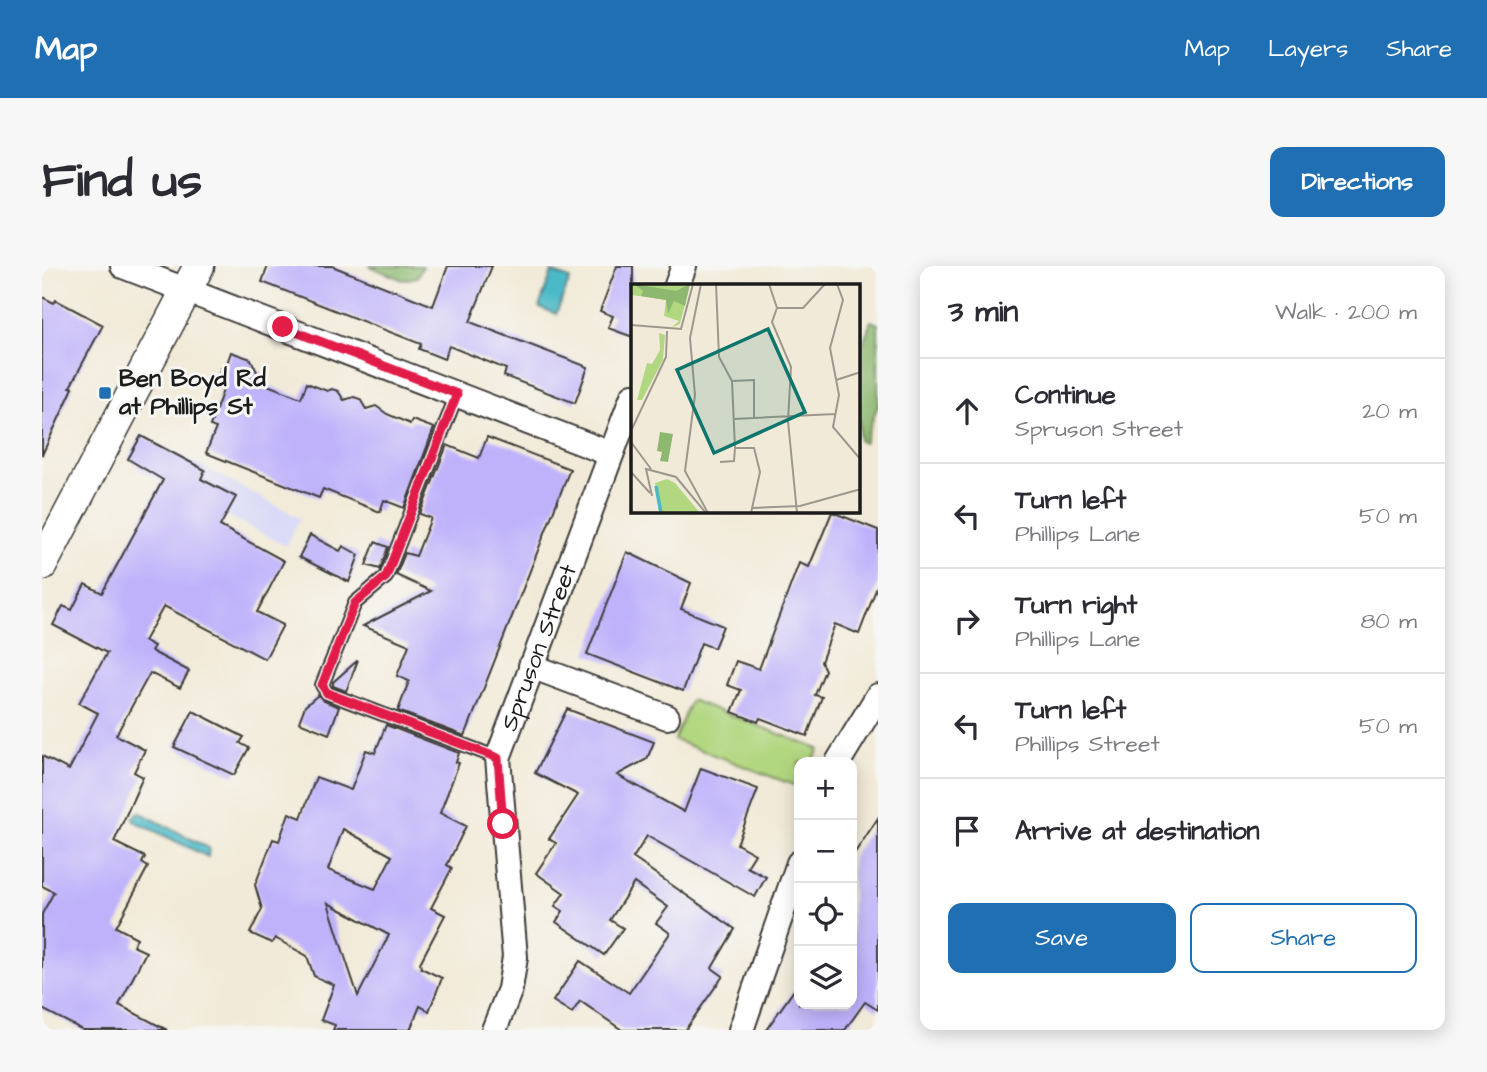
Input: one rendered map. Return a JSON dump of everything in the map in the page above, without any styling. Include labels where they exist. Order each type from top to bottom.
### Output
[{"type":"street","points":[[123,266],[193,278],[457,394],[611,454]]},
{"type":"street","points":[[677,284],[684,266]]},
{"type":"street","points":[[42,565],[193,278]]},
{"type":"street","name":"Spruson Street","points":[[494,1030],[510,989],[515,957],[498,758],[631,401]]},
{"type":"street","points":[[531,666],[667,717]]},
{"type":"street","points":[[841,757],[878,696]]},
{"type":"street","points":[[741,1030],[794,877]]},
{"type":"lane","points":[[457,394],[386,577],[355,603],[322,685],[327,693],[498,758]]},
{"type":"shaded area","points":[[152,440],[300,518],[286,546],[137,468]]},
{"type":"green space","points":[[369,266],[423,266],[417,277],[403,280]]},
{"type":"green space","points":[[871,321],[878,324],[878,405],[864,443],[860,441],[860,351]]},
{"type":"green space","points":[[691,700],[819,749],[815,757],[794,757],[794,785],[674,740]]},
{"type":"water","points":[[552,272],[570,279],[556,314],[539,307]]},
{"type":"water","points":[[139,812],[209,848],[208,857],[134,821],[133,817]]},
{"type":"building","points":[[268,266],[332,266],[433,306],[448,266],[492,266],[470,322],[588,367],[575,403],[504,376],[506,369],[449,346],[444,359],[419,349],[421,344],[262,282]]},
{"type":"building","points":[[617,266],[633,266],[631,336],[608,328],[613,316],[600,311]]},
{"type":"building","points":[[42,297],[54,303],[56,300],[103,325],[70,387],[73,388],[42,455]]},
{"type":"building","points":[[231,352],[251,359],[257,372],[265,374],[262,383],[301,398],[307,383],[327,391],[338,391],[344,400],[354,397],[360,399],[366,409],[376,406],[410,424],[412,420],[434,428],[404,508],[384,500],[380,512],[323,489],[319,498],[206,453],[216,428],[210,426],[223,390],[214,387]]},
{"type":"building","points":[[141,436],[205,470],[201,479],[236,497],[220,526],[284,561],[257,612],[283,625],[265,659],[164,606],[144,641],[154,646],[151,651],[189,671],[180,688],[150,673],[116,735],[145,750],[134,772],[143,777],[114,842],[145,857],[142,863],[148,867],[116,927],[137,938],[133,946],[146,952],[119,1005],[167,1030],[83,1030],[42,1009],[42,914],[54,892],[42,886],[42,756],[69,770],[98,713],[79,703],[107,653],[53,625],[63,606],[72,610],[85,584],[102,593],[163,480],[128,459]]},
{"type":"building","points":[[487,437],[570,469],[465,736],[398,711],[409,681],[397,676],[409,645],[363,626],[431,591],[396,575],[405,553],[416,556],[431,518],[420,514],[447,445],[479,458]]},
{"type":"building","points":[[832,513],[878,530],[878,584],[859,634],[835,624],[821,662],[825,670],[815,695],[822,697],[807,736],[760,718],[758,722],[732,712],[741,690],[727,685],[736,661],[759,669],[799,563],[809,567]]},
{"type":"building","points":[[310,535],[340,551],[343,546],[359,555],[349,582],[299,557]]},
{"type":"building","points":[[375,542],[388,547],[380,569],[366,565]]},
{"type":"building","points":[[627,552],[691,583],[681,609],[723,626],[714,648],[701,643],[683,691],[587,654]]},
{"type":"building","points":[[358,660],[346,691],[333,686],[333,682]]},
{"type":"building","points":[[318,695],[324,701],[339,707],[329,734],[299,722],[305,706]]},
{"type":"building","points":[[567,709],[654,742],[647,759],[617,775],[684,812],[701,768],[758,789],[737,844],[755,854],[747,867],[766,877],[755,897],[647,836],[633,858],[735,929],[712,968],[723,976],[685,1030],[622,1030],[580,1001],[572,1013],[553,1001],[580,961],[629,993],[670,933],[656,923],[668,907],[634,883],[610,920],[623,928],[604,955],[556,922],[563,911],[555,906],[564,893],[536,873],[556,843],[549,839],[578,795],[535,773]]},
{"type":"building","points":[[193,711],[244,737],[240,743],[249,748],[234,775],[174,747]]},
{"type":"building","points":[[386,725],[459,753],[456,762],[459,763],[440,813],[466,826],[447,865],[452,868],[431,908],[445,915],[420,963],[421,968],[442,978],[429,1011],[420,1006],[410,1030],[333,1030],[335,1025],[321,1020],[334,985],[314,976],[307,956],[275,938],[272,943],[250,933],[262,909],[255,885],[273,839],[279,841],[289,813],[301,818],[316,777],[351,790],[366,750],[375,753]],"holes":[[[343,829],[392,856],[375,889],[328,870]],[[328,903],[389,935],[358,996],[345,957]]]},
{"type":"building","points":[[878,818],[878,1010],[865,1002],[845,1030],[766,1030],[794,990],[794,1009],[857,1009],[857,850]]},
{"type":"place","name":"Ben Boyd Rd at Phillips St","points":[[105,393]]},
{"type":"route","points":[[283,327],[457,394],[386,577],[355,603],[322,685],[327,693],[498,758],[503,824]]}]
